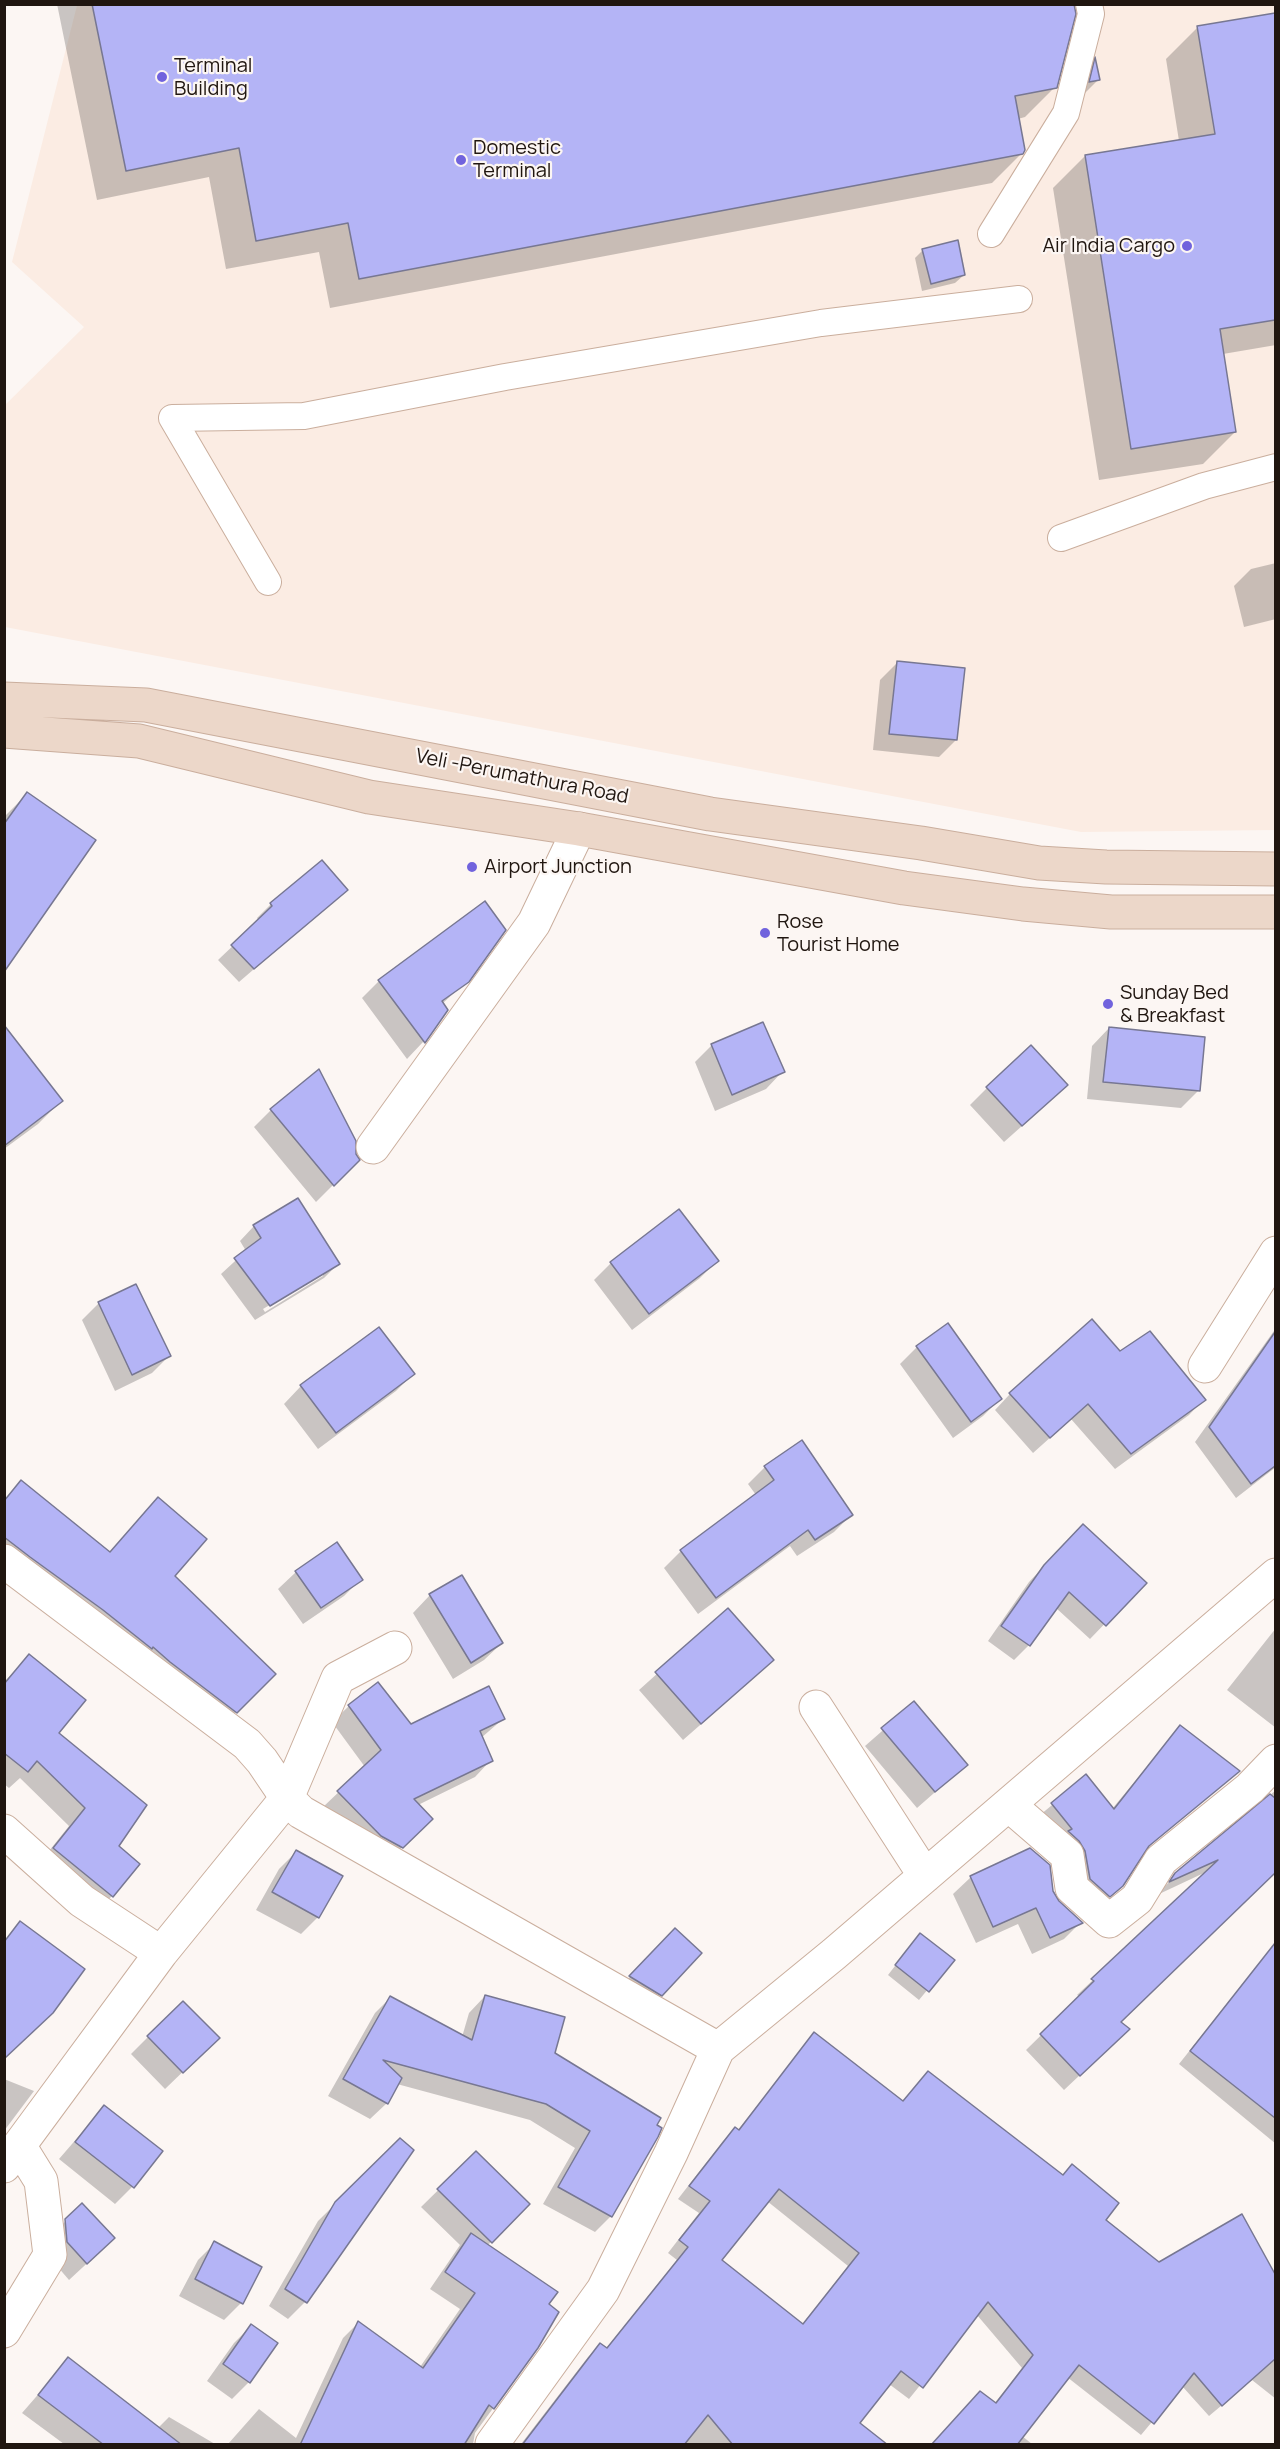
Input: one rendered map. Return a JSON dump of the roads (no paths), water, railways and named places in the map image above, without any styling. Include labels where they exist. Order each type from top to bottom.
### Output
[{"type":"main road","name":"Veli -Perumathura Road","points":[[4,699],[146,705],[710,814],[921,843],[1039,863],[1106,867],[1275,868]]},
{"type":"main road","points":[[4,731],[139,741],[352,793],[579,829],[892,886],[1023,904],[1111,912],[1275,912]]},
{"type":"main road","points":[[352,793],[359,745]]},
{"type":"street","points":[[373,1147],[534,923],[579,829]]},
{"type":"street","points":[[1205,1366],[1275,1253]]},
{"type":"street","points":[[8,1572],[247,1744],[262,1761],[287,1798],[301,1812],[718,2049]]},
{"type":"street","points":[[492,2445],[603,2290],[671,2153],[718,2049],[1009,1805],[1275,1575]]},
{"type":"street","points":[[4,2331],[50,2255],[41,2181],[12,2156],[161,1953],[287,1798],[338,1678],[395,1648]]},
{"type":"street","points":[[816,1707],[925,1876]]},
{"type":"street","points":[[1009,1805],[1067,1855],[1072,1888],[1109,1921],[1137,1899],[1161,1860],[1250,1788],[1275,1761]]},
{"type":"street","points":[[4,1831],[82,1901],[161,1953]]},
{"type":"lane","points":[[992,234],[1066,113],[1091,14],[1089,4]]},
{"type":"lane","points":[[268,582],[172,418],[304,416],[505,377],[801,326],[1019,299]]},
{"type":"lane","points":[[1061,538],[1204,486],[1275,467]]},
{"type":"place","name":"Terminal Building","points":[[162,77]]},
{"type":"place","name":"Domestic Terminal","points":[[461,160]]},
{"type":"place","name":"Air India Cargo","points":[[1187,246]]},
{"type":"place","name":"Airport Junction","points":[[472,867]]},
{"type":"place","name":"Rose Tourist Home","points":[[765,933]]},
{"type":"place","name":"Sunday Bed & Breakfast","points":[[1108,1004]]}]
